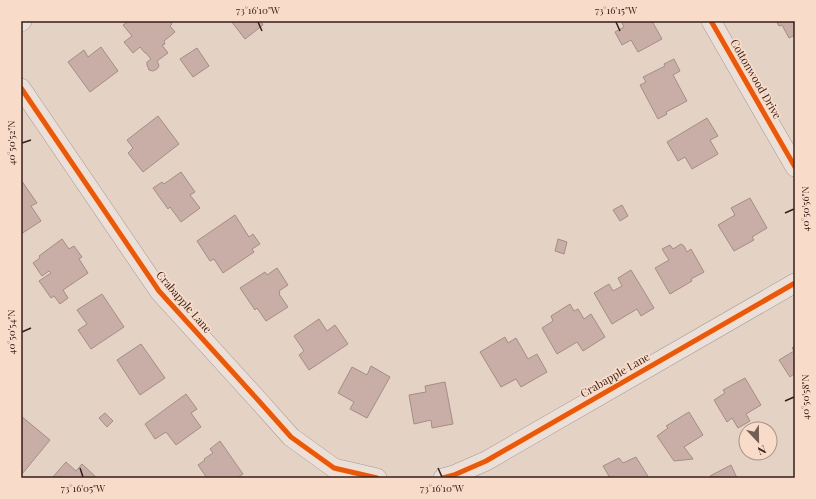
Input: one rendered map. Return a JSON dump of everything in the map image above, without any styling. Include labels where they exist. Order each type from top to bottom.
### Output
[{"type":"street","name":"Cottonwood Drive","points":[[711,21],[795,167]]},
{"type":"street","name":"Crabapple Lane","points":[[21,88],[159,291],[291,437],[334,468],[377,478]]},
{"type":"street","name":"Crabapple Lane","points":[[443,478],[454,475],[486,461],[795,283]]},
{"type":"building","points":[[129,21],[170,21],[172,24],[170,26],[175,32],[164,41],[165,44],[162,45],[168,53],[157,61],[159,66],[157,69],[153,71],[149,70],[147,62],[151,59],[140,47],[133,53],[124,42],[132,36],[123,25]]},
{"type":"building","points":[[231,21],[261,21],[263,25],[245,39]]},
{"type":"building","points":[[621,21],[652,21],[662,39],[638,52],[631,40],[622,45],[615,32],[624,27]]},
{"type":"building","points":[[776,21],[795,21],[795,35],[789,38],[782,25],[779,26]]},
{"type":"building","points":[[101,47],[118,71],[90,92],[68,62],[84,50],[88,57]]},
{"type":"building","points":[[197,48],[209,66],[193,77],[180,59]]},
{"type":"building","points":[[674,59],[680,71],[673,75],[687,101],[666,112],[667,114],[658,119],[640,85],[646,82],[643,77],[665,66],[664,64]]},
{"type":"building","points":[[158,116],[179,144],[143,172],[128,153],[133,148],[127,140]]},
{"type":"building","points":[[707,118],[718,136],[710,140],[718,154],[692,169],[685,157],[678,161],[667,142]]},
{"type":"building","points":[[181,172],[195,192],[190,195],[200,208],[181,222],[170,207],[168,209],[153,188],[162,182],[164,184]]},
{"type":"building","points":[[21,180],[37,203],[31,206],[41,221],[21,234]]},
{"type":"building","points":[[750,198],[767,228],[752,237],[754,240],[734,251],[718,225],[735,215],[731,208]]},
{"type":"building","points":[[622,205],[628,216],[620,221],[613,210]]},
{"type":"building","points":[[235,215],[249,237],[253,234],[260,244],[252,249],[254,252],[223,273],[214,259],[210,261],[197,241]]},
{"type":"building","points":[[62,239],[69,249],[74,246],[82,257],[79,259],[88,273],[63,290],[68,298],[60,304],[54,296],[51,298],[39,281],[51,273],[49,271],[42,276],[33,263],[40,258],[39,256]]},
{"type":"building","points":[[558,239],[567,242],[564,254],[555,251]]},
{"type":"building","points":[[681,244],[687,252],[691,249],[704,272],[670,294],[655,268],[669,260],[662,249],[670,245],[673,249]]},
{"type":"building","points":[[277,268],[288,285],[279,291],[279,294],[288,307],[266,321],[257,308],[255,310],[240,288],[265,272],[267,275]]},
{"type":"building","points":[[631,270],[654,308],[641,316],[637,309],[612,324],[594,293],[609,284],[613,291],[622,286],[618,278]]},
{"type":"building","points":[[102,294],[124,327],[91,349],[78,330],[87,324],[77,310]]},
{"type":"building","points":[[570,304],[574,311],[578,309],[584,319],[591,314],[605,337],[583,351],[577,342],[557,354],[542,328],[553,321],[551,316]]},
{"type":"building","points":[[319,319],[327,331],[335,325],[348,344],[309,370],[299,355],[304,351],[294,336]]},
{"type":"building","points":[[505,337],[508,343],[516,338],[528,359],[537,354],[547,372],[521,387],[516,379],[501,387],[480,352]]},
{"type":"building","points":[[141,344],[165,378],[140,395],[117,360]]},
{"type":"building","points":[[795,346],[795,373],[790,377],[779,360],[794,351],[792,348]]},
{"type":"building","points":[[371,366],[390,377],[367,418],[350,409],[354,402],[338,393],[352,367],[367,375]]},
{"type":"building","points":[[745,378],[761,405],[746,414],[750,421],[738,421],[738,428],[732,418],[727,422],[714,400],[725,393],[723,390]]},
{"type":"building","points":[[445,382],[453,424],[432,428],[431,420],[414,424],[409,395],[426,392],[425,386]]},
{"type":"building","points":[[186,394],[197,409],[191,413],[201,427],[176,445],[166,432],[155,439],[145,424]]},
{"type":"building","points":[[689,412],[703,435],[684,447],[693,459],[674,461],[657,436],[668,428],[666,426]]},
{"type":"building","points":[[105,413],[113,421],[107,427],[99,418]]},
{"type":"building","points":[[21,416],[50,440],[22,474],[21,474]]},
{"type":"building","points":[[220,441],[243,474],[237,478],[207,478],[198,465],[213,453],[210,449]]},
{"type":"building","points":[[636,457],[649,478],[610,478],[603,466],[619,458],[623,463]]},
{"type":"building","points":[[66,462],[76,471],[82,464],[97,478],[52,478]]},
{"type":"building","points":[[731,465],[737,478],[711,478],[710,476]]},
{"type":"cycle path","points":[[711,21],[795,167]]},
{"type":"cycle path","points":[[21,88],[159,291],[291,437],[334,468],[377,478]]},
{"type":"cycle path","points":[[443,478],[454,475],[486,461],[795,283]]}]
